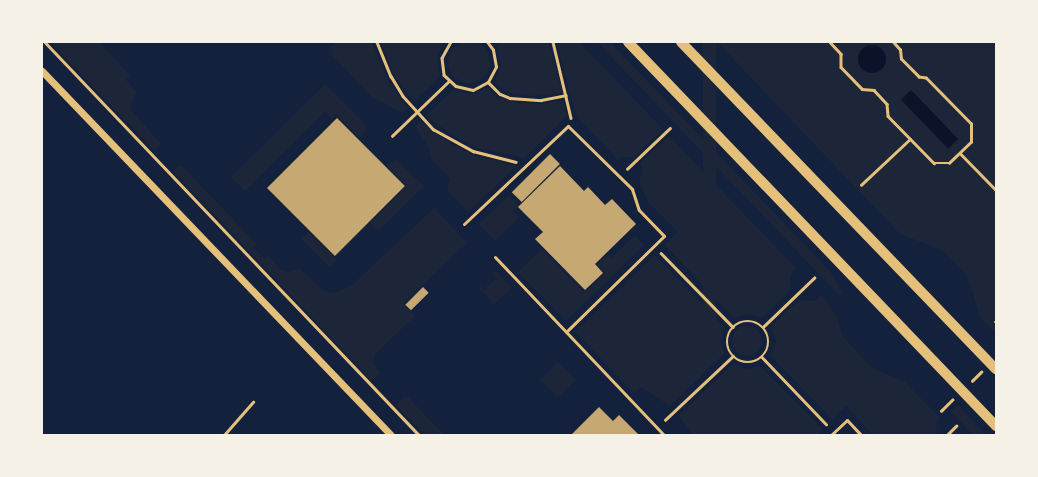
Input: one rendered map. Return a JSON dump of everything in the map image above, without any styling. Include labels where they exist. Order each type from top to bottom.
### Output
[{"type":"main road","points":[[628,42],[996,426]]},
{"type":"main road","points":[[681,42],[996,369]]},
{"type":"street","points":[[42,71],[391,435]]},
{"type":"lane","points":[[464,224],[568,126],[632,189],[639,210],[664,236],[566,332]]},
{"type":"lane","points":[[495,258],[664,435]]},
{"type":"lane","points":[[832,434],[847,420],[861,435]]},
{"type":"path","points":[[45,42],[419,435]]},
{"type":"path","points":[[377,42],[391,76],[416,112],[433,129],[473,151],[520,162],[524,167]]},
{"type":"path","points":[[450,42],[444,54],[442,66],[449,81],[456,86],[473,90],[488,82],[496,67],[495,54],[489,42]]},
{"type":"path","points":[[553,42],[571,117],[568,126]]},
{"type":"path","points":[[830,42],[841,54],[841,67],[862,89],[874,90],[883,99],[887,104],[888,116],[910,139],[934,163],[949,163],[971,142],[971,124],[926,78],[919,77],[901,59],[900,50],[893,42]]},
{"type":"path","points":[[392,136],[449,81]]},
{"type":"path","points":[[488,82],[500,94],[510,98],[541,100],[566,95]]},
{"type":"path","points":[[620,177],[670,128]]},
{"type":"path","points":[[861,185],[910,139]]},
{"type":"path","points":[[960,153],[996,190]]},
{"type":"path","points":[[654,246],[733,326]]},
{"type":"path","points":[[763,327],[814,278]]},
{"type":"path","points":[[748,321],[763,327],[769,342],[762,357],[747,363],[732,356],[727,341],[733,326],[748,321]]},
{"type":"path","points":[[657,427],[732,356]]},
{"type":"path","points":[[762,357],[832,434]]},
{"type":"path","points":[[224,435],[253,402]]},
{"type":"path","points":[[947,435],[956,426]]},
{"type":"shaded area","points":[[469,41],[484,47],[490,62],[484,77],[469,83],[454,77],[448,62],[454,47]]},
{"type":"shaded area","points":[[50,42],[99,42],[130,75],[126,80],[137,92],[131,103],[131,110],[160,143],[160,147],[154,150]]},
{"type":"shaded area","points":[[337,42],[372,42],[387,79],[407,108],[402,113],[371,96],[331,54],[331,47]]},
{"type":"shaded area","points":[[381,42],[443,42],[437,59],[440,77],[413,102],[394,75]]},
{"type":"shaded area","points":[[502,42],[549,42],[562,93],[532,96],[504,91],[494,82],[501,65],[498,47]]},
{"type":"shaded area","points":[[557,42],[579,42],[663,129],[634,157],[623,157],[618,160],[576,116]]},
{"type":"shaded area","points":[[597,42],[610,42],[830,271],[842,293],[839,295]]},
{"type":"shaded area","points":[[703,42],[716,42],[716,317],[703,317]]},
{"type":"shaded area","points":[[717,42],[996,42],[996,333],[980,317],[967,275],[942,250],[900,234]]},
{"type":"shaded area","points":[[872,45],[882,49],[886,59],[882,69],[872,73],[862,69],[858,59],[862,49]]},
{"type":"shaded area","points":[[325,84],[365,124],[366,131],[359,138],[336,114],[331,119],[325,112],[245,191],[231,177]]},
{"type":"shaded area","points":[[488,88],[497,98],[520,103],[541,104],[563,100],[567,116],[524,158],[475,147],[455,137],[426,116],[453,90],[470,94]]},
{"type":"shaded area","points":[[911,90],[958,139],[948,149],[901,100]]},
{"type":"shaded area","points":[[420,121],[451,144],[472,155],[516,166],[468,212],[447,190],[450,179],[432,160],[428,146],[415,126]]},
{"type":"shaded area","points":[[669,136],[796,268],[791,276],[790,290],[762,318],[749,314],[734,318],[665,245],[678,232],[647,201],[639,180],[643,171],[640,163]]},
{"type":"shaded area","points":[[396,159],[424,186],[378,231],[370,223],[407,186],[386,165]]},
{"type":"shaded area","points":[[179,165],[182,166],[256,243],[253,247],[265,259],[268,256],[280,269],[288,272],[299,268],[324,291],[334,293],[351,286],[434,208],[467,243],[403,304],[415,316],[375,354],[373,363],[381,373],[372,381],[173,171]]},
{"type":"shaded area","points":[[509,195],[518,205],[512,211],[519,218],[495,241],[479,224]]},
{"type":"shaded area","points":[[309,232],[337,260],[330,267],[302,239]]},
{"type":"shaded area","points":[[635,235],[644,245],[566,321],[518,272],[542,249],[584,293],[605,273],[597,265],[608,254],[612,258]]},
{"type":"shaded area","points":[[655,255],[725,328],[721,340],[724,354],[670,406],[641,387],[634,393],[575,332]]},
{"type":"shaded area","points":[[496,271],[512,288],[494,304],[478,287],[480,286],[484,290],[497,278],[493,273]]},
{"type":"shaded area","points":[[822,295],[836,315],[843,337],[872,368],[904,381],[940,418],[937,423],[936,435],[873,435],[846,406],[832,419],[771,356],[776,342],[771,326],[799,300],[814,301]]},
{"type":"shaded area","points":[[747,326],[758,330],[762,341],[758,352],[747,356],[736,352],[732,341],[736,330]]},
{"type":"shaded area","points":[[558,362],[576,380],[558,397],[540,380]]},
{"type":"shaded area","points":[[733,364],[747,369],[760,366],[822,429],[816,435],[692,435],[679,415]]},
{"type":"shaded area","points":[[405,396],[408,397],[444,435],[425,435],[396,405]]},
{"type":"shaded area","points":[[958,405],[986,435],[973,435],[951,412]]},
{"type":"building","points":[[337,118],[405,186],[335,256],[267,188]]},
{"type":"building","points":[[550,154],[560,164],[522,202],[512,192]]},
{"type":"building","points":[[560,166],[584,191],[588,187],[605,205],[612,199],[636,224],[595,264],[603,273],[585,290],[535,239],[543,232],[518,207]]},
{"type":"building","points":[[423,287],[429,293],[411,310],[405,305]]},
{"type":"building","points":[[599,407],[613,421],[619,415],[639,435],[571,435]]}]
